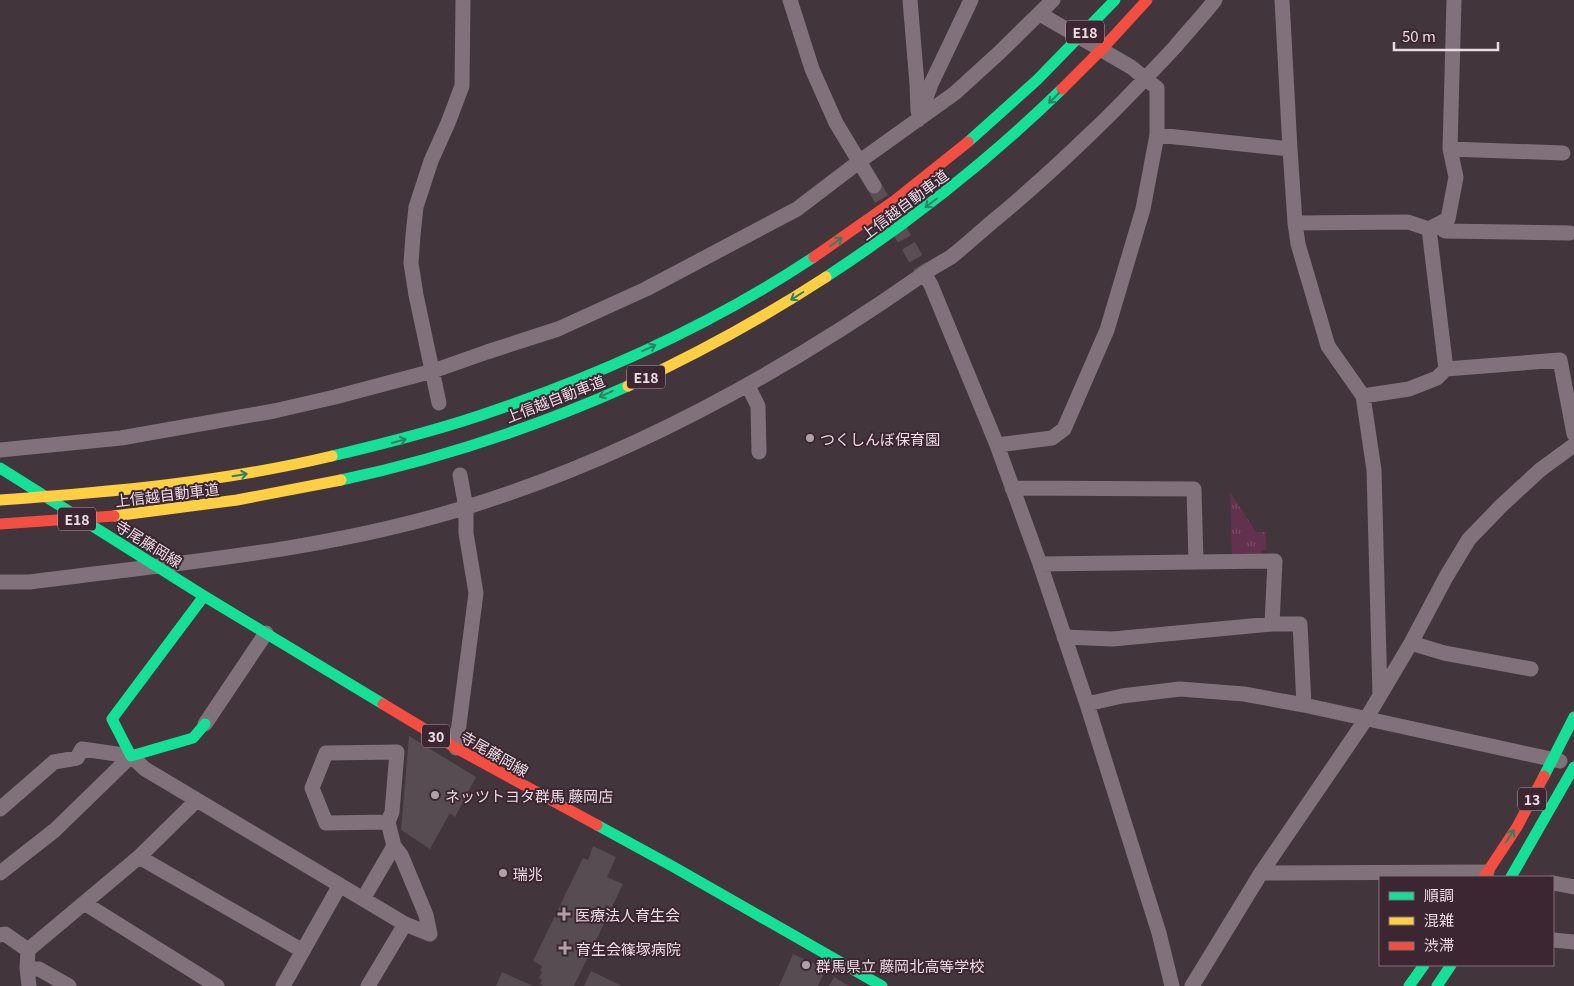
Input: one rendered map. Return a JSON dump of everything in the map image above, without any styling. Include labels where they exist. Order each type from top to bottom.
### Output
[{"type":"main road","name":"上信越自動車道","points":[[0,524],[122,515],[195,506],[334,482],[470,446],[534,424],[663,369],[723,339],[841,268],[948,190],[999,148],[1046,105],[1147,0]]},
{"type":"main road","name":"上信越自動車道","points":[[4,500],[146,488],[329,458],[398,442],[460,423],[522,402],[586,377],[650,348],[770,285],[828,248],[882,210],[976,136],[1058,59],[1114,2]]},
{"type":"main road","name":"寺尾藤岡線","points":[[0,468],[204,596],[456,748],[672,866],[882,986]]},
{"type":"main road","points":[[204,596],[112,720],[131,756],[193,738],[205,724]]},
{"type":"main road","name":"13","points":[[1486,875],[1517,827],[1574,717]]},
{"type":"main road","name":"13","points":[[1513,876],[1574,765]]},
{"type":"main road","points":[[1409,986],[1423,966]]},
{"type":"main road","points":[[1437,986],[1450,966]]},
{"type":"street","points":[[439,403],[411,263],[416,206],[431,161],[462,86],[463,0]]},
{"type":"street","points":[[790,0],[812,69],[836,123],[874,186]]},
{"type":"street","points":[[910,0],[918,120]]},
{"type":"street","points":[[918,120],[931,84],[970,0]]},
{"type":"street","points":[[0,450],[121,438],[246,416],[335,397],[432,371],[558,329],[646,290],[797,209],[955,93],[1053,0]]},
{"type":"street","points":[[0,582],[30,582],[261,553],[320,543],[466,508],[604,457],[748,386],[952,256],[1038,183],[1146,79],[1215,0]]},
{"type":"street","points":[[1282,0],[1290,149],[1298,244],[1328,346],[1363,396],[1374,470],[1380,695]]},
{"type":"street","points":[[1433,227],[1448,219],[1456,177],[1450,149],[1454,0]]},
{"type":"street","points":[[997,445],[1052,438],[1064,429],[1107,330],[1143,209],[1157,135],[1157,88],[1132,67],[1040,14]]},
{"type":"street","points":[[1157,135],[1290,149]]},
{"type":"street","points":[[1450,149],[1563,153]]},
{"type":"street","points":[[1295,223],[1408,222],[1445,231],[1570,233]]},
{"type":"street","points":[[1433,227],[1446,369]]},
{"type":"street","points":[[924,273],[932,285],[997,445],[1040,564],[1087,704],[1158,932],[1172,986]]},
{"type":"street","points":[[1363,396],[1409,388],[1437,378],[1446,369],[1560,360],[1574,434]]},
{"type":"street","points":[[748,386],[758,406],[759,452]]},
{"type":"street","points":[[1192,986],[1261,873],[1366,719],[1411,643],[1468,539],[1540,470],[1574,445]]},
{"type":"street","points":[[456,748],[476,593],[466,533],[466,508],[460,475]]},
{"type":"street","points":[[1012,488],[1194,489],[1196,562]]},
{"type":"street","points":[[1040,564],[1275,562],[1272,624]]},
{"type":"street","points":[[1064,638],[1113,639],[1272,624],[1300,624],[1304,705]]},
{"type":"street","points":[[205,724],[266,633]]},
{"type":"street","points":[[1411,643],[1444,653],[1531,669]]},
{"type":"street","points":[[1087,704],[1122,696],[1180,689],[1244,694],[1304,705],[1574,765]]},
{"type":"street","points":[[0,809],[54,762],[77,758],[82,749],[131,756],[145,769],[363,899],[405,924],[430,934],[426,915],[401,855],[394,846],[388,822],[392,812],[397,752],[326,753],[312,788],[326,823],[388,822]]},
{"type":"street","points":[[0,873],[55,830],[131,756]]},
{"type":"street","points":[[29,986],[28,950],[139,857],[198,800]]},
{"type":"street","points":[[363,899],[394,846]]},
{"type":"street","points":[[139,857],[302,951]]},
{"type":"street","points":[[1261,873],[1486,875]]},
{"type":"street","points":[[1554,883],[1574,887]]},
{"type":"street","points":[[283,986],[340,885]]},
{"type":"street","points":[[84,903],[217,986]]},
{"type":"street","points":[[368,986],[405,924]]},
{"type":"street","points":[[0,935],[5,934],[28,950]]},
{"type":"street","points":[[1554,940],[1574,942]]},
{"type":"street","points":[[27,968],[39,969],[68,986]]},
{"type":"green space","points":[[1230,492],[1256,532],[1266,532],[1266,550],[1261,550],[1261,556],[1232,557]]},
{"type":"building","name":"ネッツトヨタ群馬 藤岡店","points":[[409,736],[476,777],[455,817],[450,813],[430,849],[401,830]]},
{"type":"building","points":[[593,846],[616,857],[607,877],[623,884],[574,986],[544,986],[540,984],[542,980],[539,978],[542,966],[533,961],[583,858],[588,860]]},
{"type":"building","points":[[793,954],[825,969],[818,986],[779,986]]},
{"type":"building","points":[[591,971],[622,986],[584,986]]},
{"type":"building","points":[[502,972],[533,986],[496,986]]},
{"type":"building","points":[[834,977],[849,986],[829,986]]},
{"type":"tunnel","points":[[874,186],[924,273]]},
{"type":"traffic: fast","points":[[968,142],[1037,80],[1115,0]]},
{"type":"traffic: fast","points":[[826,277],[949,189],[1007,140],[1062,89]]},
{"type":"traffic: fast","points":[[332,456],[456,423],[579,379],[660,344],[700,324],[777,281],[814,257]]},
{"type":"traffic: fast","points":[[341,480],[378,472],[487,441],[558,415],[628,386]]},
{"type":"traffic: fast","points":[[0,468],[204,596],[383,704]]},
{"type":"traffic: fast","points":[[204,596],[112,719],[131,756],[193,738],[205,724]]},
{"type":"traffic: fast","points":[[1544,776],[1574,717]]},
{"type":"traffic: fast","points":[[1512,876],[1574,767]]},
{"type":"traffic: fast","points":[[597,825],[882,986]]},
{"type":"traffic: fast","points":[[1409,986],[1423,966]]},
{"type":"traffic: fast","points":[[1437,986],[1450,966]]},
{"type":"traffic: slow","points":[[628,386],[729,335],[826,277]]},
{"type":"traffic: slow","points":[[0,500],[167,485],[250,473],[332,456]]},
{"type":"traffic: slow","points":[[114,516],[237,500],[341,480]]},
{"type":"traffic: jam","points":[[1062,89],[1147,0]]},
{"type":"traffic: jam","points":[[814,257],[894,201],[968,142]]},
{"type":"traffic: jam","points":[[0,524],[114,516]]},
{"type":"traffic: jam","points":[[383,704],[456,748],[597,825]]},
{"type":"traffic: jam","points":[[1485,876],[1517,827],[1544,776]]},
{"type":"place","name":"つくしんぼ保育園","points":[[810,438]]},
{"type":"place","name":"ネッツトヨタ群馬 藤岡店","points":[[435,795]]},
{"type":"place","name":"瑞兆","points":[[503,873]]},
{"type":"place","name":"医療法人育生会","points":[[564,914]]},
{"type":"place","name":"育生会篠塚病院","points":[[565,948]]},
{"type":"place","name":"群馬県立 藤岡北高等学校","points":[[806,965]]}]
